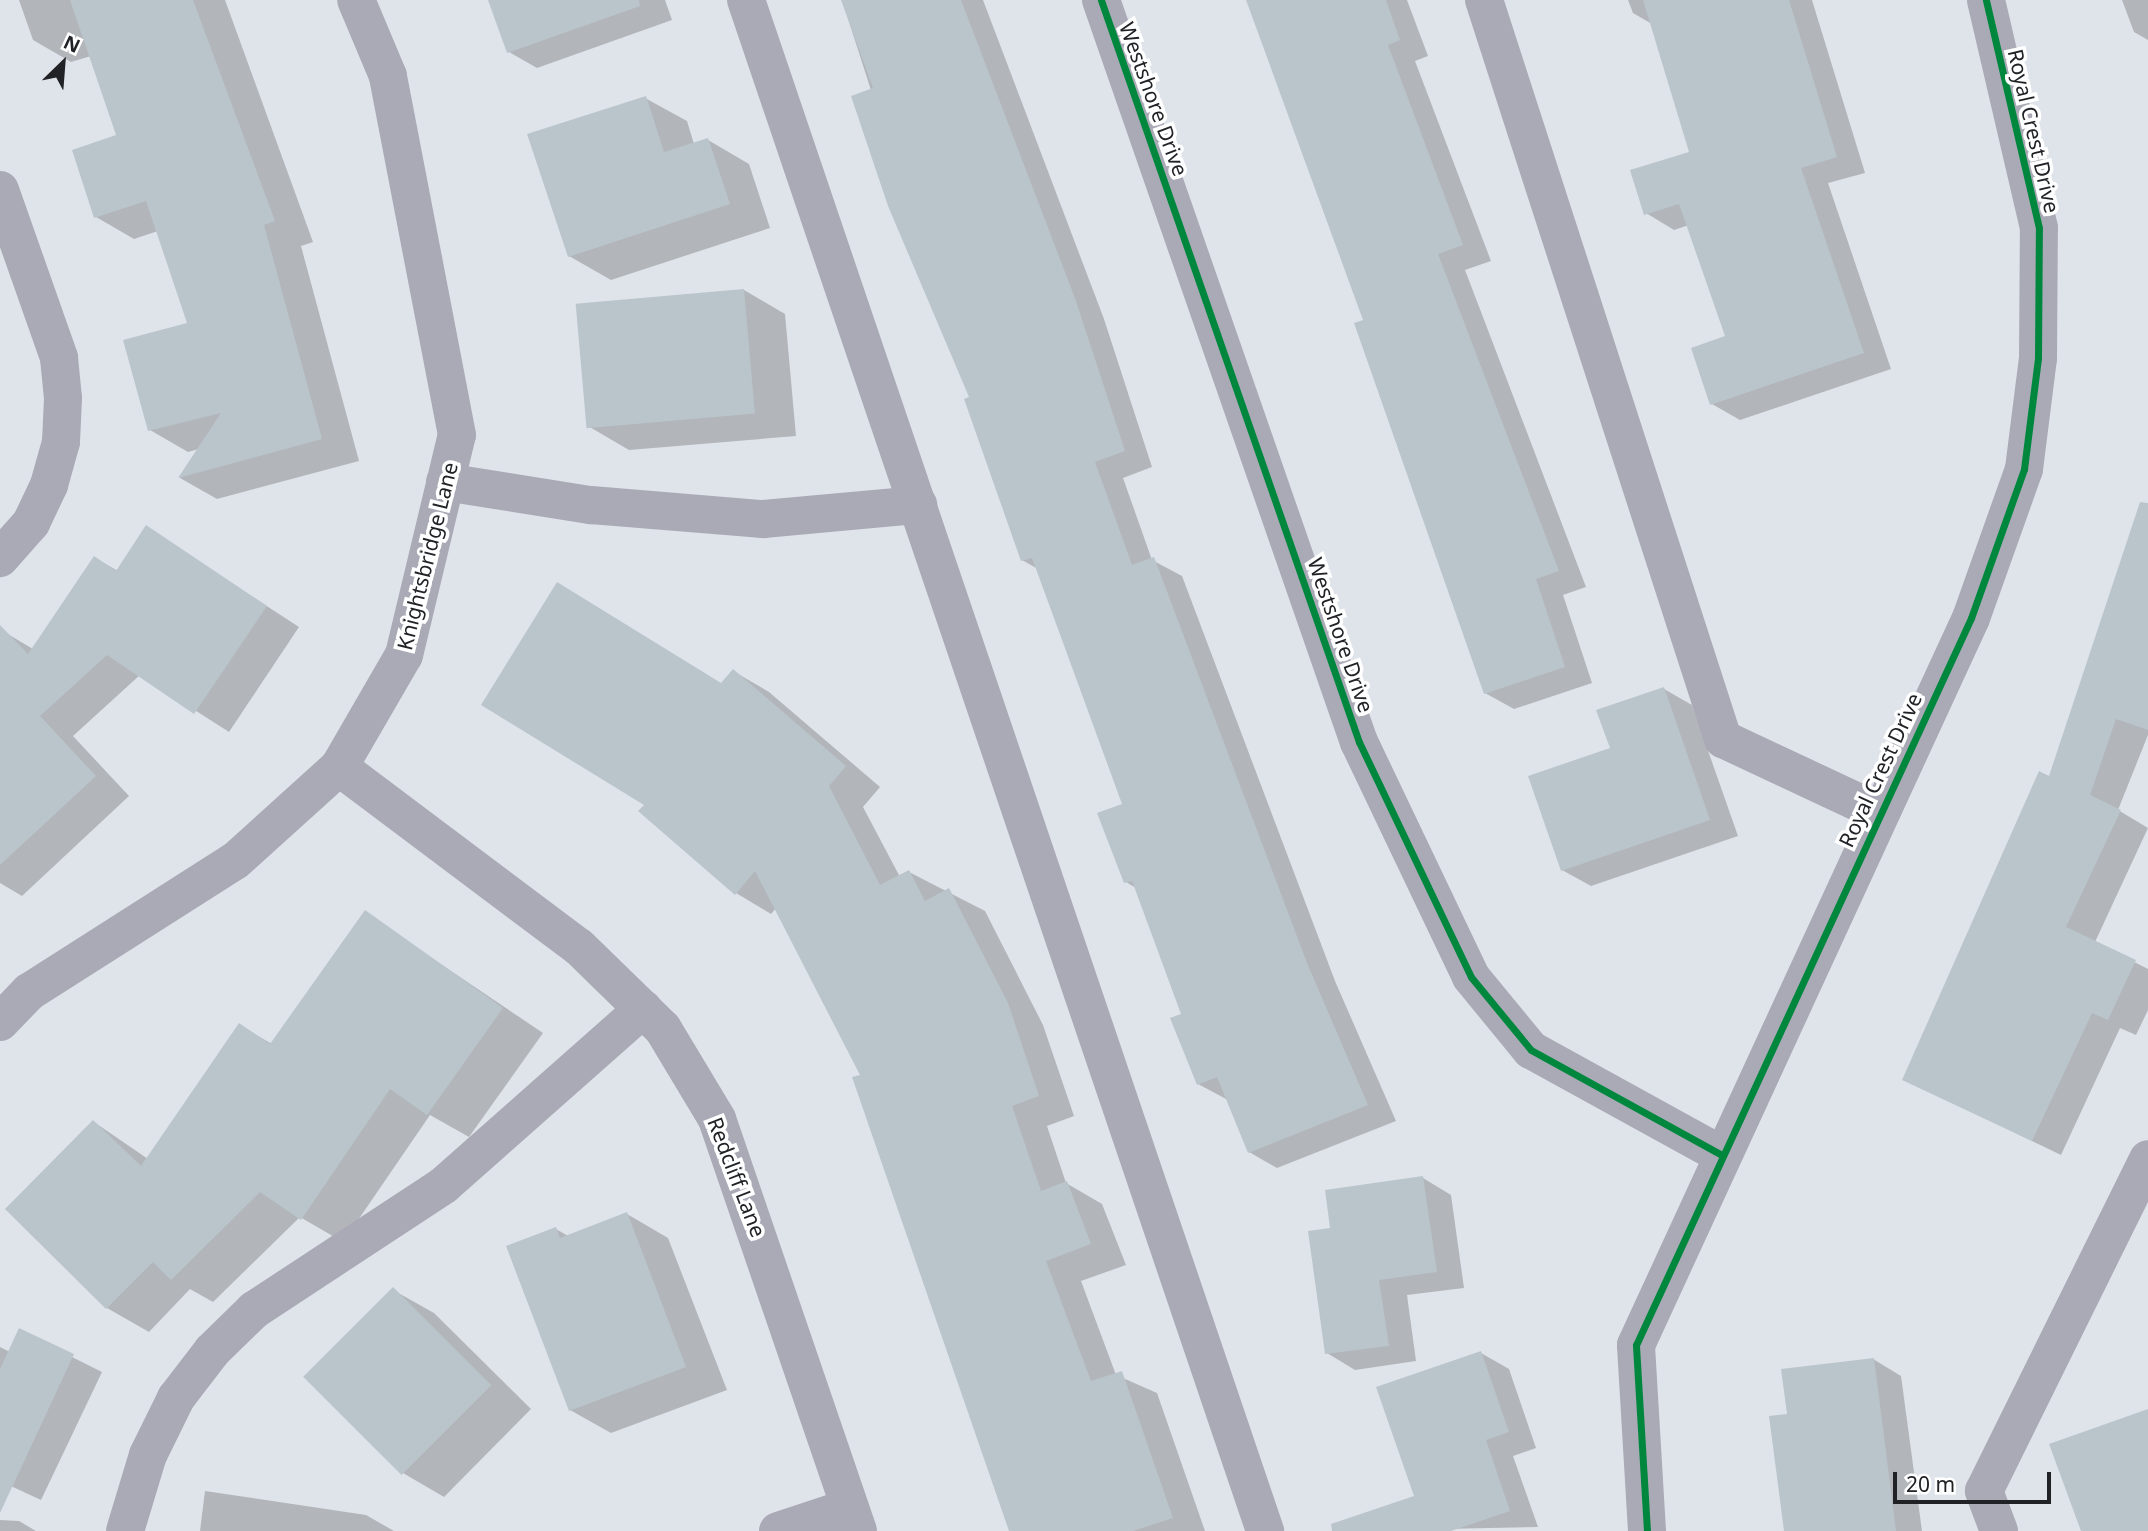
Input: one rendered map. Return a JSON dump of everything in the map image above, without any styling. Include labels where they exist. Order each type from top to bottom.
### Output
[{"type":"street","name":"Knightsbridge Lane","points":[[0,1022],[29,992],[235,862],[339,767],[404,655],[457,435],[388,76],[356,0]]},
{"type":"street","points":[[746,0],[1265,1531]]},
{"type":"street","name":"Westshore Drive","points":[[1101,0],[1359,742],[1464,965],[1531,1050],[1720,1154]]},
{"type":"street","points":[[1484,0],[1723,739],[1879,812]]},
{"type":"street","name":"Royal Crest Drive","points":[[1647,1531],[1636,1345],[1720,1154],[1971,618],[2024,469],[2038,358],[2039,228],[1986,0]]},
{"type":"street","points":[[0,190],[59,358],[63,398],[61,442],[49,485],[31,523],[0,558]]},
{"type":"street","points":[[445,482],[591,505],[763,519],[918,505]]},
{"type":"street","name":"Redcliff Lane","points":[[339,767],[579,947],[663,1029],[717,1119],[853,1519]]},
{"type":"street","points":[[125,1531],[148,1455],[176,1398],[212,1351],[264,1303],[444,1185],[643,1009]]},
{"type":"street","points":[[1999,1531],[1984,1491],[2148,1159]]},
{"type":"street","points":[[778,1531],[853,1519]]},
{"type":"building","points":[[70,0],[193,0],[275,221],[264,225],[322,439],[178,478],[221,413],[148,431],[123,340],[187,323],[146,201],[94,218],[72,150],[116,135]]},
{"type":"building","points":[[488,0],[639,0],[640,6],[507,53]]},
{"type":"building","points":[[841,0],[961,0],[1076,301],[1125,451],[1095,462],[1132,565],[1154,557],[1307,963],[1368,1105],[1248,1153],[1217,1077],[1197,1085],[1170,1018],[1181,1014],[1132,881],[1124,883],[1097,813],[1122,804],[1032,558],[1021,561],[964,399],[969,397],[888,206],[851,96],[873,88]]},
{"type":"building","points":[[1246,0],[1386,0],[1400,40],[1388,45],[1463,245],[1438,254],[1559,571],[1536,579],[1565,667],[1484,694],[1354,323],[1363,320]]},
{"type":"building","points":[[1643,0],[1789,0],[1837,157],[1801,168],[1864,353],[1710,405],[1691,348],[1725,336],[1679,204],[1644,215],[1630,170],[1689,152]]},
{"type":"building","points":[[646,96],[664,152],[708,138],[730,204],[568,257],[527,134]]},
{"type":"building","points":[[744,289],[755,414],[587,428],[576,304]]},
{"type":"building","points":[[2140,502],[2148,503],[2148,730],[2116,719],[2090,795],[2121,810],[2066,927],[2136,960],[2108,1020],[2092,1013],[2032,1141],[1902,1080],[2039,771],[2049,776]]},
{"type":"building","points":[[146,525],[267,606],[194,714],[107,655],[40,716],[96,776],[0,865],[0,625],[28,654],[94,556],[116,571]]},
{"type":"building","points":[[557,582],[721,683],[733,669],[846,766],[829,786],[880,885],[909,870],[925,901],[949,888],[1008,1003],[1039,1096],[1012,1106],[1041,1191],[1067,1181],[1091,1244],[1046,1261],[1091,1381],[1122,1371],[1173,1518],[1133,1531],[1009,1531],[852,1077],[860,1075],[755,871],[735,895],[638,811],[644,805],[481,705]]},
{"type":"building","points":[[1664,687],[1710,820],[1561,871],[1528,776],[1610,748],[1596,710]]},
{"type":"building","points":[[365,910],[503,1008],[427,1115],[390,1089],[301,1220],[260,1192],[171,1280],[153,1262],[106,1309],[5,1209],[93,1120],[141,1166],[239,1023],[270,1044]]},
{"type":"building","points":[[1423,1176],[1437,1272],[1379,1280],[1389,1346],[1325,1354],[1308,1231],[1330,1228],[1325,1190]]},
{"type":"building","points":[[627,1212],[686,1367],[569,1411],[506,1246],[556,1227],[560,1238]]},
{"type":"building","points":[[393,1287],[491,1385],[401,1475],[303,1377]]},
{"type":"building","points":[[19,1328],[74,1354],[0,1513],[0,1369]]},
{"type":"building","points":[[1481,1351],[1509,1432],[1486,1440],[1510,1511],[1451,1531],[1332,1531],[1331,1524],[1414,1496],[1376,1387]]},
{"type":"building","points":[[1874,1358],[1896,1531],[1784,1531],[1769,1416],[1787,1414],[1781,1369]]},
{"type":"building","points":[[2148,1409],[2148,1531],[2081,1531],[2049,1444]]},
{"type":"cycle path","points":[[1101,0],[1359,742],[1471,977],[1531,1050],[1720,1154]]},
{"type":"cycle path","points":[[1647,1531],[1636,1345],[1971,618],[2024,469],[2038,358],[2039,228],[1986,0]]}]
